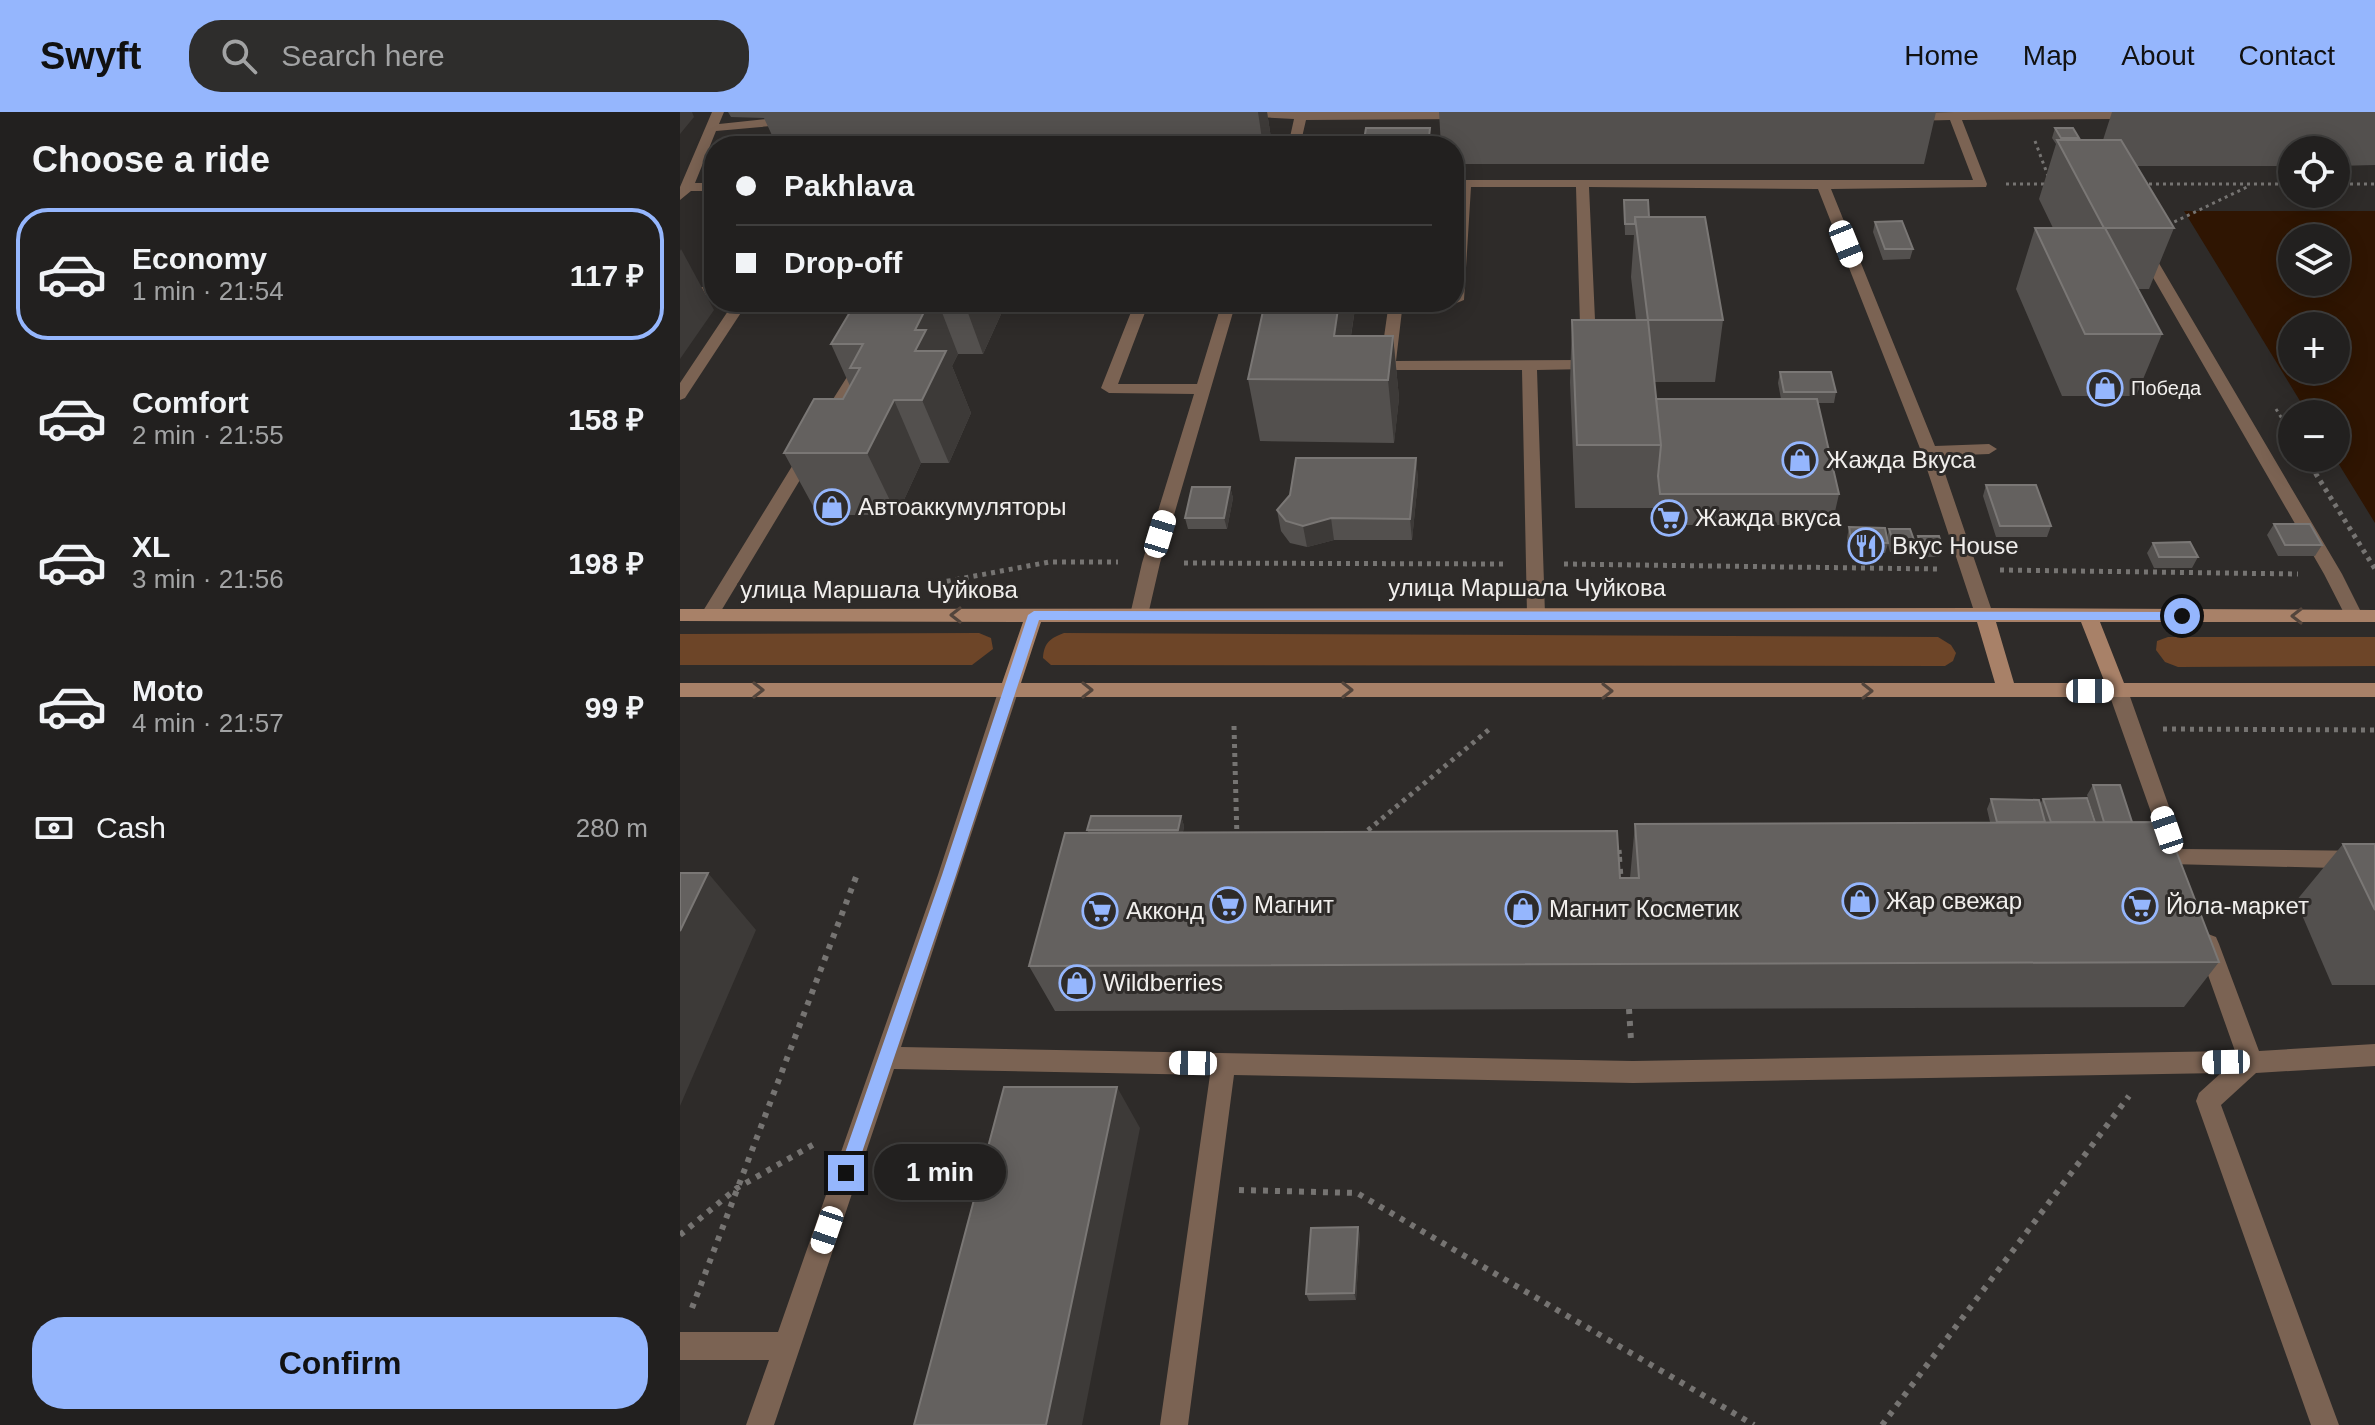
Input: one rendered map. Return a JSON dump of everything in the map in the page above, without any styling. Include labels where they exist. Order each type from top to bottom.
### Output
[{"type":"main road","points":[[1984,614],[2007,691]]},
{"type":"main road","name":"улица Маршала Чуйкова","points":[[680,615],[2375,616]]},
{"type":"main road","points":[[1009,689],[1034,615]]},
{"type":"main road","points":[[2088,616],[2118,691]]},
{"type":"main road","points":[[680,690],[2375,690]]},
{"type":"lane","points":[[710,136],[718,112]]},
{"type":"lane","points":[[1221,112],[1301,116],[1401,113],[1479,115]]},
{"type":"lane","points":[[1894,117],[2129,115]]},
{"type":"lane","points":[[1296,136],[1301,116]]},
{"type":"lane","points":[[1464,198],[1465,183],[1981,184],[1954,116]]},
{"type":"lane","points":[[714,128],[803,119]]},
{"type":"lane","points":[[684,191],[704,149]]},
{"type":"lane","points":[[1395,312],[1388,365],[1589,364],[1582,183]]},
{"type":"lane","points":[[1823,185],[1929,451],[1984,614]]},
{"type":"lane","points":[[684,191],[704,188]]},
{"type":"lane","points":[[2138,239],[2333,574],[2354,616]]},
{"type":"lane","points":[[680,291],[704,291]]},
{"type":"lane","points":[[680,395],[734,312]]},
{"type":"lane","points":[[1138,312],[1109,388],[1203,389]]},
{"type":"lane","points":[[1139,615],[1151,563],[1226,312]]},
{"type":"lane","points":[[709,616],[872,348]]},
{"type":"lane","points":[[1529,366],[1536,614]]},
{"type":"lane","points":[[1929,451],[1989,449]]},
{"type":"lane","points":[[760,1425],[1009,689]]},
{"type":"lane","points":[[2118,691],[2188,887]]},
{"type":"lane","points":[[2177,858],[2375,860]]},
{"type":"lane","points":[[2198,916],[2251,1062]]},
{"type":"lane","points":[[886,1058],[1633,1072],[2251,1062],[2375,1055]]},
{"type":"lane","points":[[2251,1062],[2208,1101],[2325,1425]]},
{"type":"lane","points":[[1174,1425],[1224,1063]]},
{"type":"lane","points":[[680,1346],[787,1346]]},
{"type":"path","points":[[1981,184],[2051,184],[2027,116]]},
{"type":"path","points":[[2136,184],[2278,184]]},
{"type":"path","points":[[2163,228],[2253,184]]},
{"type":"path","points":[[2350,184],[2375,184]]},
{"type":"path","points":[[2315,472],[2374,565]]},
{"type":"path","points":[[1234,726],[1237,848]]},
{"type":"path","points":[[1358,839],[1492,727]]},
{"type":"path","points":[[2160,729],[2375,730]]},
{"type":"path","points":[[1619,850],[1622,895]]},
{"type":"path","points":[[690,1312],[856,877]]},
{"type":"path","points":[[1882,1425],[2153,1063]]},
{"type":"path","points":[[680,1235],[737,1188],[866,1115]]},
{"type":"path","points":[[1206,1189],[1357,1193],[1754,1425]]},
{"type":"shaded area","points":[[2184,211],[2375,211],[2375,523],[2344,472],[2350,472],[2350,400],[2299,400],[2290,384],[2350,384],[2350,312],[2278,312],[2278,365]]},
{"type":"shaded area","points":[[979,633],[991,638],[993,649],[972,665],[680,665],[680,634]]},
{"type":"shaded area","points":[[1064,633],[1938,637],[1951,645],[1956,653],[1953,661],[1945,666],[1051,665],[1043,658],[1046,645]]},
{"type":"shaded area","points":[[2168,637],[2375,637],[2375,666],[2178,667],[2165,662],[2156,650],[2157,641]]},
{"type":"building","points":[[1366,128],[1430,128],[1429,136],[1365,136]]},
{"type":"building","points":[[2055,128],[2073,128],[2079,138],[2061,138]]},
{"type":"building","points":[[2057,140],[2121,140],[2174,228],[2105,228],[2162,334],[2085,334],[2035,228],[2104,228]]},
{"type":"building","points":[[1624,200],[1648,200],[1649,217],[1635,217],[1635,224],[1625,224]]},
{"type":"building","points":[[1635,217],[1705,217],[1723,320],[1648,320]]},
{"type":"building","points":[[1902,221],[1913,249],[1885,249],[1875,222]]},
{"type":"building","points":[[850,312],[924,312],[915,330],[926,330],[915,351],[946,351],[922,400],[894,400],[867,453],[784,453],[814,399],[843,399],[860,368],[850,368],[863,344],[831,344]]},
{"type":"building","points":[[1263,312],[1338,312],[1334,336],[1393,336],[1388,380],[1248,379]]},
{"type":"building","points":[[1572,320],[1648,320],[1661,445],[1577,445]]},
{"type":"building","points":[[1780,372],[1831,372],[1836,392],[1784,392]]},
{"type":"building","points":[[1656,399],[1817,399],[1839,494],[1660,494],[1661,445]]},
{"type":"building","points":[[1296,458],[1416,458],[1410,519],[1331,518],[1303,526],[1286,521],[1277,510],[1290,495]]},
{"type":"building","points":[[1986,485],[2036,485],[2051,526],[2000,526]]},
{"type":"building","points":[[1192,487],[1230,487],[1224,518],[1185,518]]},
{"type":"building","points":[[2274,524],[2310,524],[2322,545],[2285,545]]},
{"type":"building","points":[[1849,527],[1885,528],[1888,543],[1852,542]]},
{"type":"building","points":[[1889,529],[1910,529],[1914,540],[1893,541]]},
{"type":"building","points":[[1918,536],[1939,536],[1942,546],[1921,546]]},
{"type":"building","points":[[2190,542],[2198,557],[2159,557],[2153,543]]},
{"type":"building","points":[[2093,785],[2120,785],[2132,822],[2104,822]]},
{"type":"building","points":[[2087,798],[2095,822],[2051,822],[2043,799]]},
{"type":"building","points":[[1991,799],[2039,800],[2045,822],[1997,822]]},
{"type":"building","points":[[1091,816],[1181,816],[1178,830],[1087,830]]},
{"type":"building","points":[[2165,822],[2219,962],[1029,966],[1065,833],[1617,831],[1620,878],[1639,878],[1635,824]]},
{"type":"building","points":[[2343,844],[2375,844],[2375,910]]},
{"type":"building","points":[[680,873],[708,873],[680,931]]},
{"type":"building","points":[[1004,1087],[1117,1087],[1046,1425],[914,1425]]},
{"type":"building","points":[[1358,1227],[1354,1293],[1306,1294],[1311,1228]]},
{"type":"place","name":"Победа","points":[[2105,388]]},
{"type":"place","name":"Жажда Вкуса","points":[[1800,460]]},
{"type":"place","name":"Автоаккумуляторы","points":[[832,507]]},
{"type":"place","name":"Жажда вкуса","points":[[1669,518]]},
{"type":"place","name":"Вкус House","points":[[1866,546]]},
{"type":"place","name":"Жар свежар","points":[[1860,901]]},
{"type":"place","name":"Магнит","points":[[1228,905]]},
{"type":"place","name":"Йола-маркет","points":[[2140,906]]},
{"type":"place","name":"Магнит Косметик","points":[[1523,909]]},
{"type":"place","name":"Акконд","points":[[1100,911]]},
{"type":"place","name":"Wildberries","points":[[1077,983]]},
{"type":"route","points":[[846,1173],[949,875],[1034,615],[2182,616]]}]
